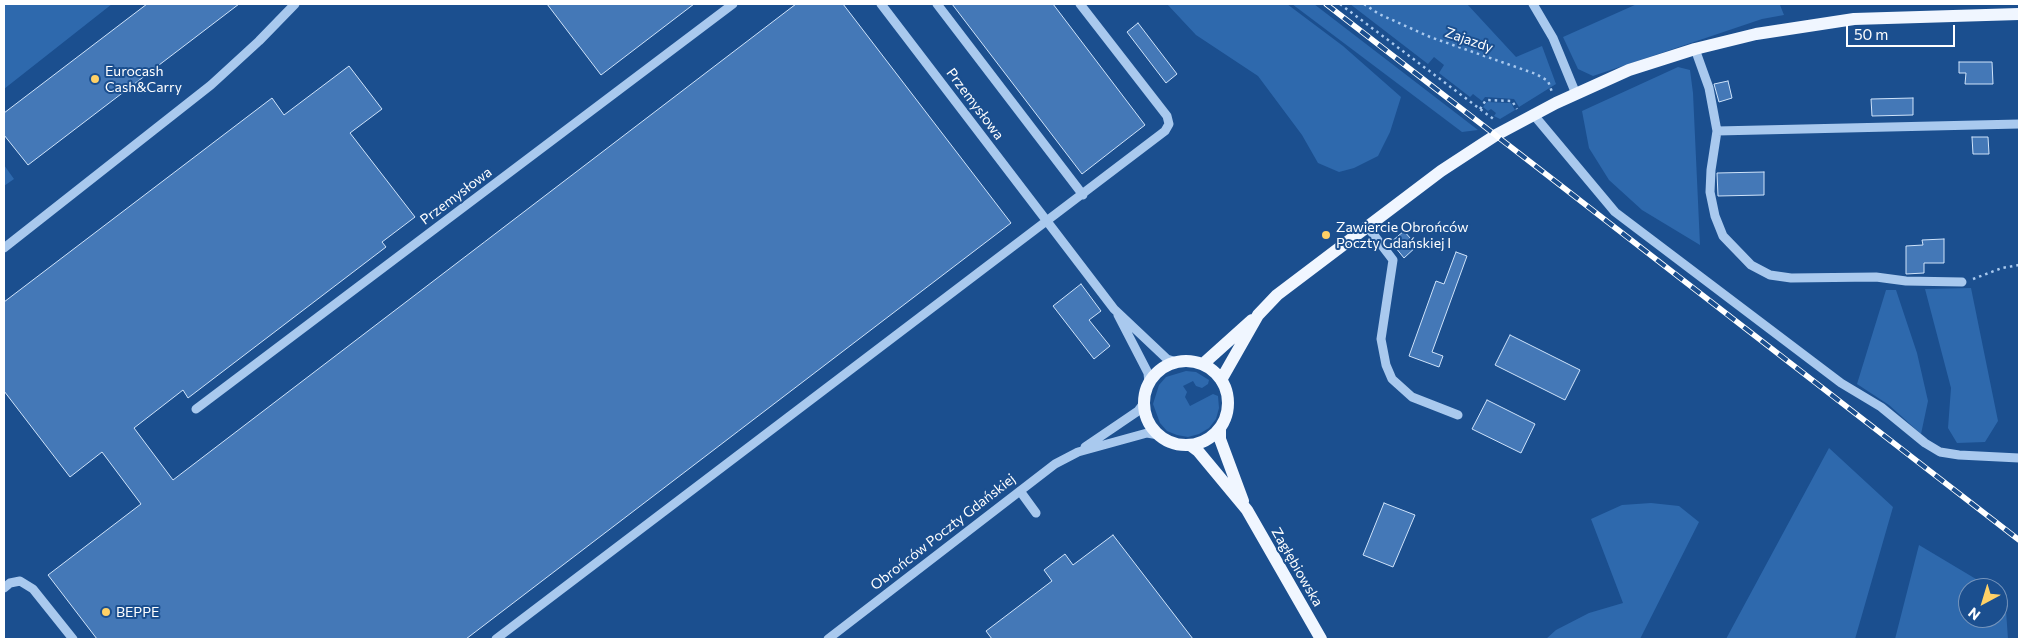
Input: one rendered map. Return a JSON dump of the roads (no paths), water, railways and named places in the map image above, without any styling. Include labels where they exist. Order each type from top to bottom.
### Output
[{"type":"main road","points":[[1203,364],[1258,315],[1277,295],[1441,172],[1534,114],[1629,70],[1694,49],[1756,34],[1854,19],[2019,14]]},
{"type":"main road","points":[[1221,380],[1258,315]]},
{"type":"main road","points":[[1190,361],[1203,364],[1221,380],[1228,399],[1225,419],[1220,428],[1204,441],[1190,445],[1170,442],[1159,435],[1149,423],[1144,403],[1149,383],[1157,372],[1176,362],[1190,361]]},
{"type":"main road","name":"Zagłębiowska","points":[[1220,428],[1220,439],[1247,510],[1321,639]]},
{"type":"main road","name":"Zagłębiowska","points":[[1190,445],[1203,457],[1247,510]]},
{"type":"street","points":[[4,248],[211,85],[259,41],[295,4]]},
{"type":"street","name":"Przemysłowa","points":[[196,410],[733,4]]},
{"type":"street","name":"Przemysłowa","points":[[881,4],[1114,309]]},
{"type":"street","points":[[937,4],[1083,195]]},
{"type":"street","points":[[496,639],[990,262],[1083,195],[1165,131],[1169,124],[1167,116],[1080,4]]},
{"type":"street","points":[[1533,4],[1553,38],[1576,94]]},
{"type":"street","points":[[1694,49],[1709,88],[1717,131],[1711,170],[1710,192],[1715,216],[1723,236],[1750,265],[1770,275],[1791,278],[1876,277],[1906,281],[1962,282]]},
{"type":"street","points":[[1534,114],[1615,212],[1841,383],[1881,407],[1925,444],[1940,452],[1959,456],[2019,458]]},
{"type":"street","points":[[1717,131],[2019,124]]},
{"type":"street","points":[[1367,226],[1393,260],[1381,339],[1384,358],[1392,379],[1412,396],[1458,415]]},
{"type":"street","points":[[1114,309],[1167,359],[1176,362]]},
{"type":"street","points":[[1114,309],[1148,373],[1149,383]]},
{"type":"street","name":"Obrońców Poczty Gdańskiej","points":[[828,639],[1055,464],[1078,452],[1138,412],[1144,403]]},
{"type":"street","name":"Obrońców Poczty Gdańskiej","points":[[1078,452],[1147,433],[1159,435]]},
{"type":"street","points":[[1020,491],[1036,513]]},
{"type":"street","points":[[4,588],[10,583],[20,581],[34,588],[73,639]]},
{"type":"railway","points":[[1326,4],[2019,540]]},
{"type":"place","name":"Eurocash Cash&Carry","points":[[95,79]]},
{"type":"place","name":"Zawiercie Obrońców Poczty Gdańskiej I","points":[[1326,235]]},
{"type":"place","name":"BEPPE","points":[[106,612]]}]
